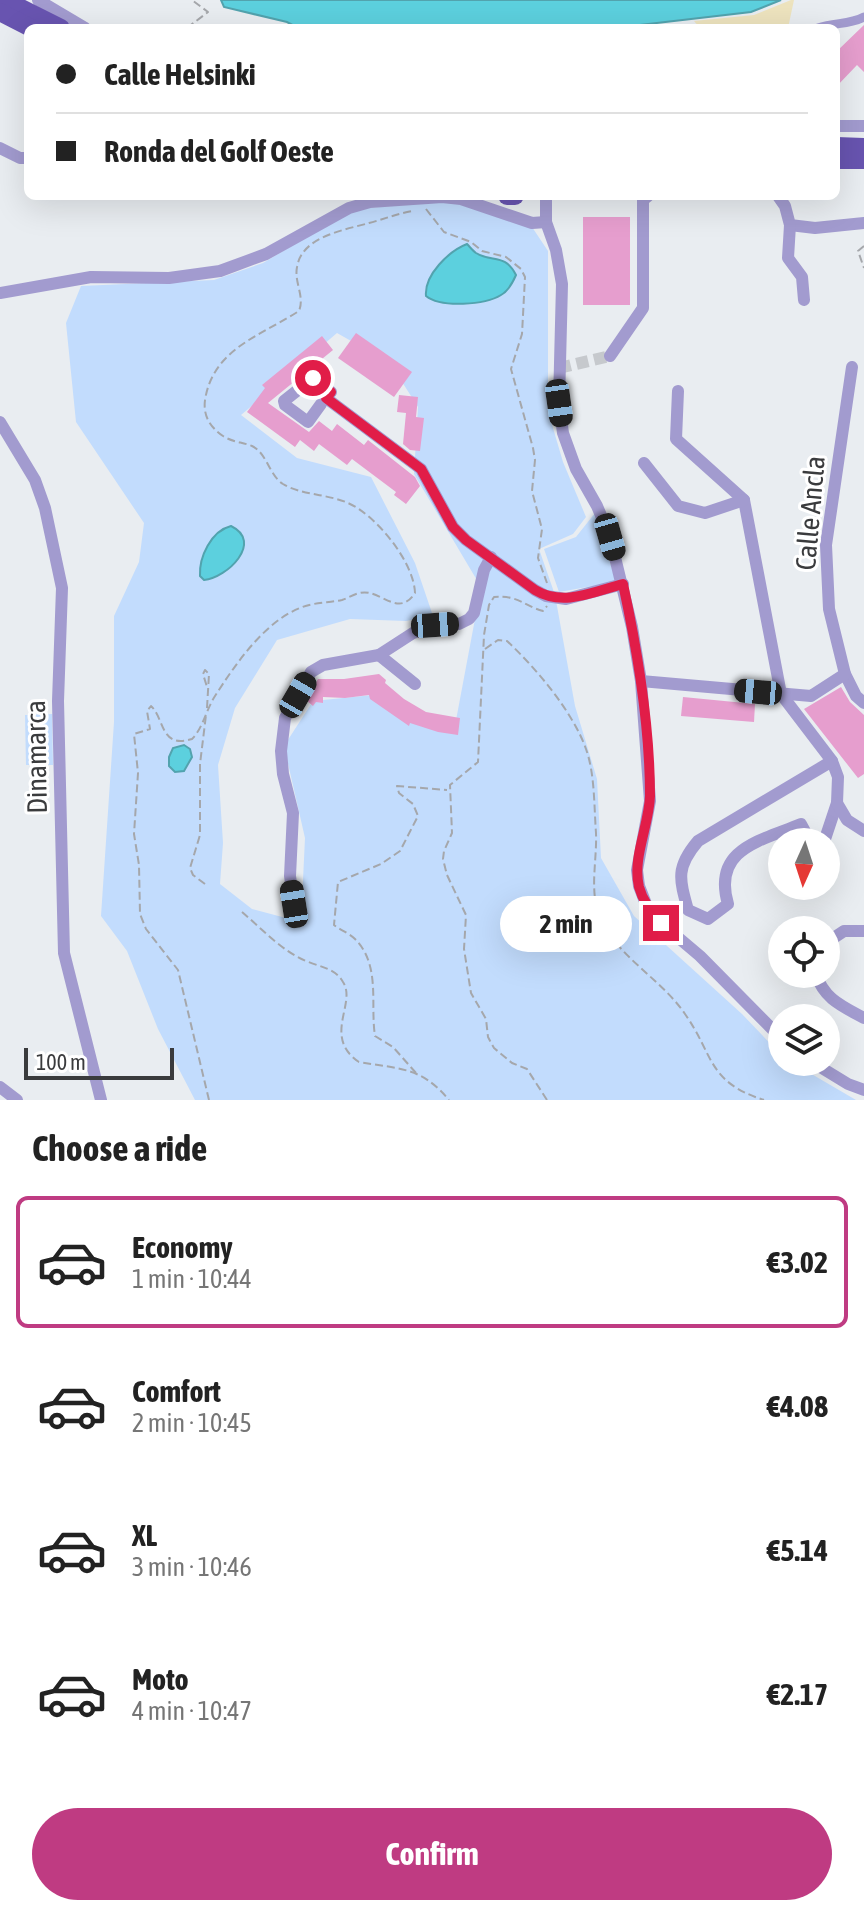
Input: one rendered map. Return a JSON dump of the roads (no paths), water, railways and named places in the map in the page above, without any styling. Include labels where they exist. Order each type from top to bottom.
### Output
[{"type":"main road","points":[[5,0],[53,24]]},
{"type":"main road","points":[[0,12],[24,24]]},
{"type":"main road","points":[[840,146],[864,147]]},
{"type":"main road","points":[[840,160],[864,160]]},
{"type":"street","points":[[38,0],[78,24]]},
{"type":"street","points":[[829,24],[851,24],[864,17]]},
{"type":"street","points":[[840,126],[864,126]]},
{"type":"street","points":[[0,148],[24,158]]},
{"type":"street","points":[[0,293],[91,277],[169,278],[220,271],[266,254],[349,208],[370,202],[399,200]]},
{"type":"street","points":[[464,200],[532,223],[546,222]]},
{"type":"street","points":[[518,200],[532,223]]},
{"type":"street","points":[[546,200],[546,222],[556,250],[562,284],[559,403],[563,433],[576,469],[606,526],[623,584],[641,681],[650,801],[637,870],[639,886],[646,904],[768,1025]]},
{"type":"street","points":[[610,356],[643,308],[643,200]]},
{"type":"street","points":[[781,200],[790,225],[788,258],[802,277],[804,300]]},
{"type":"street","points":[[790,225],[815,228],[864,223]]},
{"type":"street","name":"Calle Ancla","points":[[852,367],[826,545],[829,609],[845,674],[856,696],[864,703]]},
{"type":"street","points":[[321,404],[308,422],[284,401],[313,378],[331,392],[326,398],[421,469],[453,527],[535,590],[555,599],[566,599],[623,584]]},
{"type":"street","points":[[678,391],[676,439],[744,500],[781,694],[832,761],[838,777],[837,803],[829,828]]},
{"type":"street","name":"Dinamarca","points":[[0,422],[35,480],[45,508],[62,588],[58,701],[64,953],[101,1100]]},
{"type":"street","points":[[644,463],[678,506],[705,513],[744,500]]},
{"type":"street","points":[[294,904],[290,876],[293,813],[283,774],[281,751],[285,718],[311,672],[323,665],[379,655],[413,633],[435,625],[459,624],[469,619],[474,613],[484,570],[491,557]]},
{"type":"street","points":[[379,655],[415,684]]},
{"type":"street","points":[[641,681],[811,696],[845,674]]},
{"type":"street","points":[[768,837],[731,858],[724,871],[728,904],[708,919],[688,910],[679,880],[684,858],[698,841],[832,761]]},
{"type":"street","points":[[837,803],[847,820],[864,831]]},
{"type":"street","points":[[840,934],[864,931]]},
{"type":"street","points":[[821,988],[832,1001],[864,1017]]},
{"type":"street","points":[[833,1076],[864,1090]]},
{"type":"street","points":[[0,1087],[17,1100]]},
{"type":"water","points":[[221,0],[781,0],[751,12],[648,24],[291,24],[224,7]]},
{"type":"water","points":[[467,244],[476,253],[503,261],[512,268],[516,275],[508,289],[494,298],[474,303],[452,304],[426,296],[433,272],[453,252]]},
{"type":"water","points":[[231,526],[244,541],[243,550],[223,573],[204,580],[200,569],[204,553],[218,533]]},
{"type":"water","points":[[184,745],[190,749],[192,757],[184,771],[175,772],[169,766],[169,757],[173,748]]},
{"type":"tunnel","points":[[559,368],[610,356]]}]
